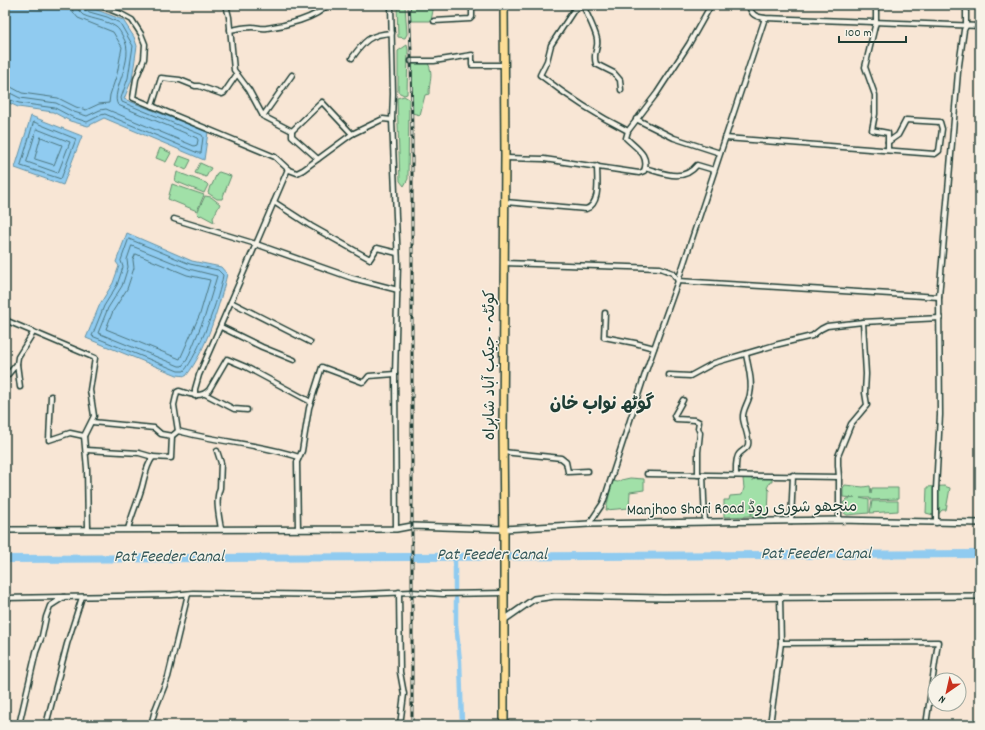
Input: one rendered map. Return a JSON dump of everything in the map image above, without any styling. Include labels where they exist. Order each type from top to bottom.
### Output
[{"type":"highway","name":"کوئٹہ - جیکب آباد شاہراہ","points":[[504,5],[504,725]]},
{"type":"street","points":[[99,5],[132,20],[141,34],[145,44],[144,59],[136,79],[133,98],[275,157],[288,169],[297,173],[352,134],[383,119],[392,120]]},
{"type":"street","points":[[226,5],[234,70],[249,90],[263,116],[292,131]]},
{"type":"street","points":[[230,30],[252,27],[266,28],[282,25],[306,18],[323,10],[327,5]]},
{"type":"street","points":[[391,5],[392,120],[398,290],[395,374],[396,529]]},
{"type":"street","points":[[434,21],[470,19],[472,17],[472,5]]},
{"type":"street","points":[[621,90],[620,80],[614,73],[596,64],[594,57],[598,47],[596,37],[583,5],[574,10],[551,45],[547,61],[540,75],[600,118],[628,131]]},
{"type":"street","points":[[505,158],[544,159],[639,173],[644,171],[646,163],[642,152],[626,138],[628,131],[657,93],[689,44],[711,5]]},
{"type":"street","points":[[749,5],[750,12],[756,17],[765,18],[980,26]]},
{"type":"street","points":[[876,5],[876,22],[865,70],[875,95],[875,114],[872,130],[888,133],[888,150]]},
{"type":"street","points":[[936,523],[936,489],[940,415],[939,297],[958,72],[964,30],[966,26],[966,5]]},
{"type":"street","points":[[589,524],[604,503],[654,348],[678,281],[765,18]]},
{"type":"street","points":[[352,58],[360,46],[368,39],[379,34],[392,34]]},
{"type":"street","points":[[411,61],[434,61],[472,55],[472,65],[505,65]]},
{"type":"street","points":[[152,106],[161,78],[180,80],[222,94],[237,74]]},
{"type":"street","points":[[263,116],[292,75]]},
{"type":"street","points":[[292,131],[322,102],[352,134]]},
{"type":"street","points":[[636,119],[674,138],[720,152]]},
{"type":"street","points":[[725,138],[937,154],[942,126],[940,122],[906,120],[898,134],[888,142]]},
{"type":"street","points":[[292,131],[292,136],[318,159]]},
{"type":"street","points":[[645,168],[670,175],[681,175],[692,171],[697,165],[714,170]]},
{"type":"street","points":[[505,202],[586,209],[589,208],[595,202],[597,166]]},
{"type":"street","points":[[194,396],[199,375],[232,302],[288,169]]},
{"type":"street","points":[[274,202],[311,226],[370,259],[377,248],[397,253]]},
{"type":"street","points":[[174,219],[256,244],[352,278],[398,290]]},
{"type":"street","points":[[504,263],[660,268],[673,273],[678,281]]},
{"type":"street","points":[[678,281],[939,297]]},
{"type":"street","points":[[232,302],[310,342]]},
{"type":"street","points":[[604,313],[604,337],[654,348]]},
{"type":"street","points":[[669,375],[690,376],[714,363],[812,336],[821,328],[827,326],[863,322],[940,318]]},
{"type":"street","points":[[5,320],[95,358],[90,390],[94,416],[84,436],[87,469],[88,529]]},
{"type":"street","points":[[839,520],[840,477],[838,456],[851,424],[867,404],[865,393],[866,374],[863,322]]},
{"type":"street","points":[[221,327],[262,347],[294,360]]},
{"type":"street","points":[[20,387],[17,364],[18,357],[33,333]]},
{"type":"street","points":[[736,475],[739,454],[748,444],[746,429],[742,419],[752,386],[746,354]]},
{"type":"street","points":[[178,431],[174,405],[177,392],[179,391],[194,396],[205,394],[209,390],[227,359],[311,402]]},
{"type":"street","points":[[5,378],[17,364]]},
{"type":"street","points":[[298,529],[297,462],[302,451],[308,413],[322,367],[362,382],[365,382],[369,376],[395,374]]},
{"type":"street","points":[[205,394],[234,409],[247,410]]},
{"type":"street","points":[[51,396],[50,440],[70,433],[84,436]]},
{"type":"street","points":[[683,400],[674,416],[676,419],[695,420],[699,422],[698,428],[700,433],[698,452],[705,522]]},
{"type":"street","points":[[92,422],[154,428],[162,434],[172,436]]},
{"type":"street","points":[[86,450],[139,453],[153,458],[171,458],[172,436],[178,431]]},
{"type":"street","points":[[178,431],[194,436],[273,450],[299,458]]},
{"type":"street","points":[[217,451],[221,463],[218,506],[221,529]]},
{"type":"street","points":[[503,452],[561,458],[566,462],[568,472],[588,471]]},
{"type":"street","points":[[128,529],[145,474],[150,461],[153,458]]},
{"type":"street","points":[[647,474],[793,475],[840,477]]},
{"type":"street","points":[[791,521],[793,475]]},
{"type":"street","name":"Manjhoo Shori Road منجھو شوری روڈ","points":[[5,530],[396,529],[412,526],[504,529],[589,524],[839,520],[980,523]]},
{"type":"street","points":[[5,607],[7,598],[188,594],[339,595],[399,592],[443,594],[504,593]]},
{"type":"street","points":[[399,592],[401,630],[400,672],[404,694],[400,725]]},
{"type":"street","points":[[151,725],[155,710],[168,677],[188,594]]},
{"type":"street","points":[[504,620],[534,599],[555,596],[663,598],[980,596]]},
{"type":"street","points":[[19,725],[36,652],[42,636],[46,617],[50,606],[64,597]]},
{"type":"street","points":[[46,725],[67,644],[82,597]]},
{"type":"street","points":[[770,725],[781,643],[780,597]]},
{"type":"street","points":[[781,643],[938,642],[926,725]]},
{"type":"green space","points":[[397,5],[405,5],[407,34],[405,38],[398,37]]},
{"type":"green space","points":[[410,5],[434,5],[431,21],[411,21]]},
{"type":"green space","points":[[407,45],[407,94],[404,95],[398,92],[398,51]]},
{"type":"green space","points":[[412,63],[428,63],[431,71],[429,94],[425,95],[420,115],[412,113]]},
{"type":"green space","points":[[404,96],[409,99],[408,179],[404,186],[400,181],[397,98]]},
{"type":"green space","points":[[160,148],[171,153],[166,162],[156,158]]},
{"type":"green space","points":[[180,156],[191,160],[186,170],[176,165]]},
{"type":"green space","points":[[200,163],[211,168],[206,177],[195,173]]},
{"type":"green space","points":[[177,172],[206,183],[208,185],[204,193],[175,181]]},
{"type":"green space","points":[[219,172],[231,176],[222,199],[217,199],[208,193],[210,186]]},
{"type":"green space","points":[[172,184],[204,195],[197,211],[168,199]]},
{"type":"green space","points":[[205,196],[211,197],[220,204],[213,218],[214,222],[201,215],[200,216],[197,213]]},
{"type":"green space","points":[[745,476],[750,476],[752,480],[754,480],[755,477],[763,476],[766,478],[769,476],[772,478],[772,482],[770,482],[767,488],[769,490],[768,516],[763,518],[752,517],[752,503],[751,516],[724,517],[724,500],[729,500],[730,496],[742,495],[744,488],[743,479]]},
{"type":"green space","points":[[630,478],[644,479],[644,490],[630,492],[629,508],[606,510],[612,481],[618,482]]},
{"type":"green space","points":[[845,485],[863,487],[870,486],[871,494],[872,488],[898,488],[898,499],[870,500],[870,498],[860,498],[869,500],[869,513],[847,515],[844,513],[844,510],[845,511],[846,509],[843,503],[847,499],[855,498],[843,497],[843,488]]},
{"type":"green space","points":[[944,486],[950,488],[946,510],[942,510],[937,516],[926,513],[927,487]]},
{"type":"green space","points":[[872,501],[898,501],[898,511],[870,513]]},
{"type":"water","points":[[9,5],[84,5],[123,20],[134,37],[137,46],[132,79],[124,99],[208,132],[204,160],[104,118],[88,126],[70,121],[53,112],[18,107],[5,101],[5,14]]},
{"type":"water","points":[[31,116],[82,136],[63,185],[15,168]]},
{"type":"water","points":[[127,233],[192,261],[221,267],[227,274],[206,341],[200,354],[186,376],[177,375],[86,338],[100,304],[113,283],[119,266],[116,262]]},
{"type":"waterway","name":"Pat Feeder Canal","points":[[5,559],[980,554]]},
{"type":"waterway","points":[[455,556],[455,589]]},
{"type":"waterway","points":[[456,599],[462,725]]},
{"type":"railway","points":[[409,5],[412,140],[412,725]]},
{"type":"district","name":"گوٹھ نواب خان","points":[[602,405]]}]
